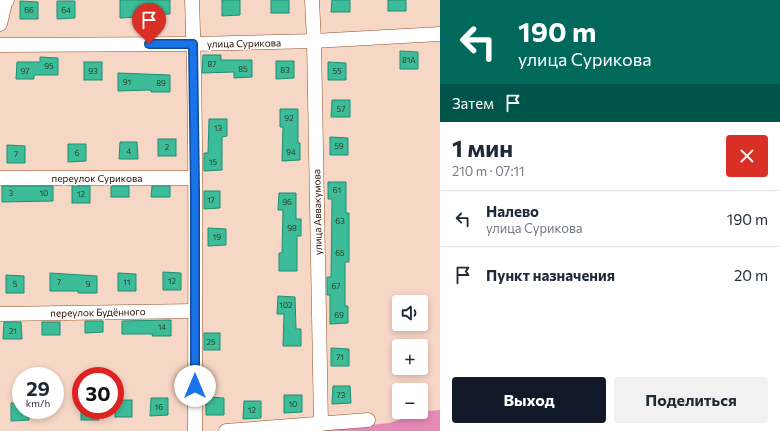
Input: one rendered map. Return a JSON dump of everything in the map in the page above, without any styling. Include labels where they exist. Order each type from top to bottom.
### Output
[{"type":"street","points":[[0,24],[7,0]]},
{"type":"street","points":[[192,0],[195,178],[196,431]]},
{"type":"street","name":"улица Аввакумова","points":[[312,0],[321,424]]},
{"type":"street","name":"улица Сурикова","points":[[0,45],[193,44],[314,41],[440,34]]},
{"type":"street","name":"переулок Сурикова","points":[[0,178],[195,178]]},
{"type":"street","name":"переулок Будённого","points":[[0,314],[195,310]]},
{"type":"street","points":[[226,431],[368,420]]},
{"type":"shaded area","points":[[440,410],[440,431],[315,431],[389,423],[402,419],[428,419],[428,411]]},
{"type":"building","points":[[120,0],[170,0],[170,14],[138,15],[138,17],[120,18]]},
{"type":"building","points":[[222,0],[240,0],[240,15],[222,16]]},
{"type":"building","points":[[271,0],[289,0],[289,13],[271,13]]},
{"type":"building","points":[[332,0],[350,0],[350,12],[331,12]]},
{"type":"building","points":[[388,0],[406,0],[406,11],[388,11]]},
{"type":"building","points":[[20,1],[38,2],[38,19],[20,19]]},
{"type":"building","points":[[57,1],[75,1],[75,18],[57,19]]},
{"type":"building","points":[[400,51],[418,52],[418,69],[400,69]]},
{"type":"building","points":[[203,55],[221,55],[221,60],[252,60],[252,77],[234,78],[234,72],[202,73]]},
{"type":"building","points":[[40,57],[58,58],[58,75],[34,75],[34,79],[16,79],[17,62],[40,62]]},
{"type":"building","points":[[276,61],[294,61],[294,78],[276,79]]},
{"type":"building","points":[[84,62],[102,62],[102,80],[84,80]]},
{"type":"building","points":[[328,62],[346,63],[346,80],[328,80]]},
{"type":"building","points":[[118,73],[170,75],[170,92],[151,92],[151,90],[118,91]]},
{"type":"building","points":[[332,100],[350,100],[350,117],[331,117]]},
{"type":"building","points":[[280,109],[298,109],[298,143],[300,143],[300,160],[282,161],[283,127],[280,127]]},
{"type":"building","points":[[209,119],[227,119],[227,136],[222,137],[222,170],[204,171],[204,153],[208,153]]},
{"type":"building","points":[[330,137],[348,138],[348,155],[330,155]]},
{"type":"building","points":[[158,139],[176,139],[176,156],[158,156]]},
{"type":"building","points":[[120,142],[137,142],[138,159],[119,159]]},
{"type":"building","points":[[68,144],[86,144],[86,161],[68,162]]},
{"type":"building","points":[[7,145],[25,146],[25,163],[7,163]]},
{"type":"building","points":[[328,182],[346,182],[346,213],[349,213],[349,262],[345,262],[345,306],[348,306],[348,323],[330,324],[330,295],[327,295],[327,277],[331,277],[332,199],[328,199]]},
{"type":"building","points":[[2,186],[53,186],[53,201],[2,202]]},
{"type":"building","points":[[72,186],[90,186],[90,203],[72,203]]},
{"type":"building","points":[[111,186],[129,186],[129,197],[111,197]]},
{"type":"building","points":[[152,186],[170,186],[170,197],[151,197]]},
{"type":"building","points":[[204,191],[220,191],[220,208],[204,209]]},
{"type":"building","points":[[279,193],[296,193],[296,219],[301,219],[301,236],[297,236],[297,271],[279,271],[279,253],[282,253],[283,210],[278,210]]},
{"type":"building","points":[[208,228],[226,229],[226,245],[208,246]]},
{"type":"building","points":[[163,272],[181,273],[181,290],[163,290]]},
{"type":"building","points":[[50,273],[97,276],[97,293],[50,291]]},
{"type":"building","points":[[118,273],[136,274],[136,291],[118,291]]},
{"type":"building","points":[[6,275],[24,276],[24,293],[6,293]]},
{"type":"building","points":[[278,296],[295,297],[296,329],[301,329],[301,346],[283,346],[284,314],[277,314]]},
{"type":"building","points":[[171,320],[171,336],[152,336],[153,334],[122,334],[122,321]]},
{"type":"building","points":[[85,321],[103,321],[103,332],[85,333]]},
{"type":"building","points":[[4,322],[21,322],[22,339],[3,339]]},
{"type":"building","points":[[42,322],[60,322],[60,335],[42,335]]},
{"type":"building","points":[[204,333],[220,333],[220,350],[204,350]]},
{"type":"building","points":[[331,348],[349,349],[349,366],[331,366]]},
{"type":"building","points":[[333,386],[350,386],[351,403],[332,404]]},
{"type":"building","points":[[284,395],[302,395],[302,412],[284,413]]},
{"type":"building","points":[[206,397],[224,398],[224,415],[206,415]]},
{"type":"building","points":[[151,398],[168,398],[168,415],[150,416]]},
{"type":"building","points":[[124,400],[132,400],[132,417],[124,417]]},
{"type":"building","points":[[244,401],[261,401],[261,418],[243,419]]},
{"type":"building","points":[[11,403],[12,419],[29,419],[29,420],[11,421]]},
{"type":"building","points":[[81,419],[99,419],[99,420]]},
{"type":"route","points":[[149,44],[193,44],[195,386]]}]
